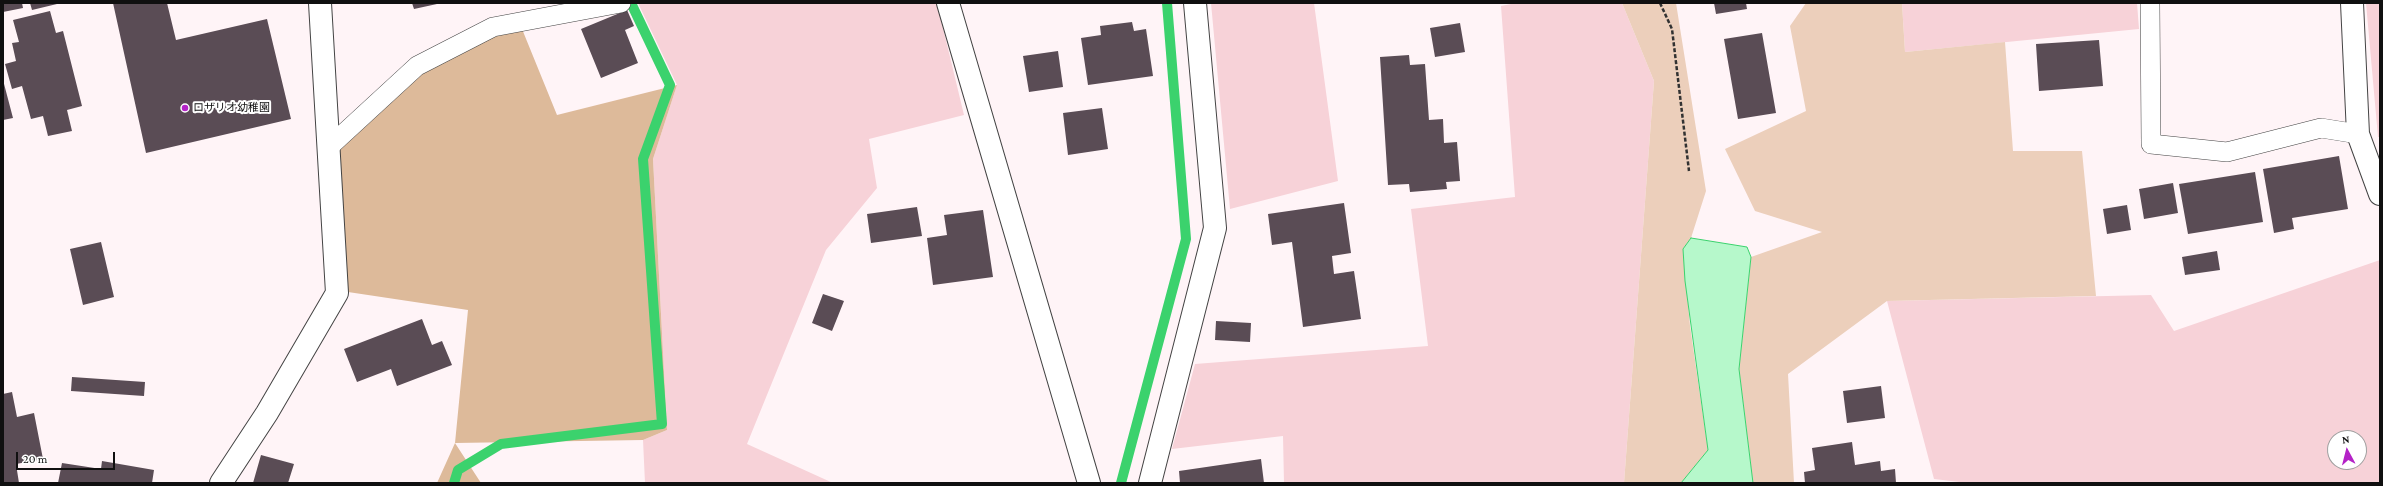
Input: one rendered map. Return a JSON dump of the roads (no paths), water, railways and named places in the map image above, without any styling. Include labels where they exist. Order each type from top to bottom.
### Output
[{"type":"street","points":[[221,483],[267,414],[337,293],[320,3]]},
{"type":"street","points":[[948,3],[1089,483]]},
{"type":"street","points":[[1150,483],[1216,228],[1194,3]]},
{"type":"street","points":[[2352,3],[2358,134],[2380,194]]},
{"type":"lane","points":[[2150,3],[2151,144],[2227,152],[2321,128],[2358,134]]},
{"type":"lane","points":[[329,147],[417,66],[493,27],[618,4]]},
{"type":"waterway","points":[[454,483],[458,470],[501,444],[662,424],[643,159],[670,85],[631,3]]},
{"type":"waterway","points":[[1121,483],[1186,239],[1167,3]]},
{"type":"place","name":"ロザリオ幼稚園","points":[[185,108]]}]
